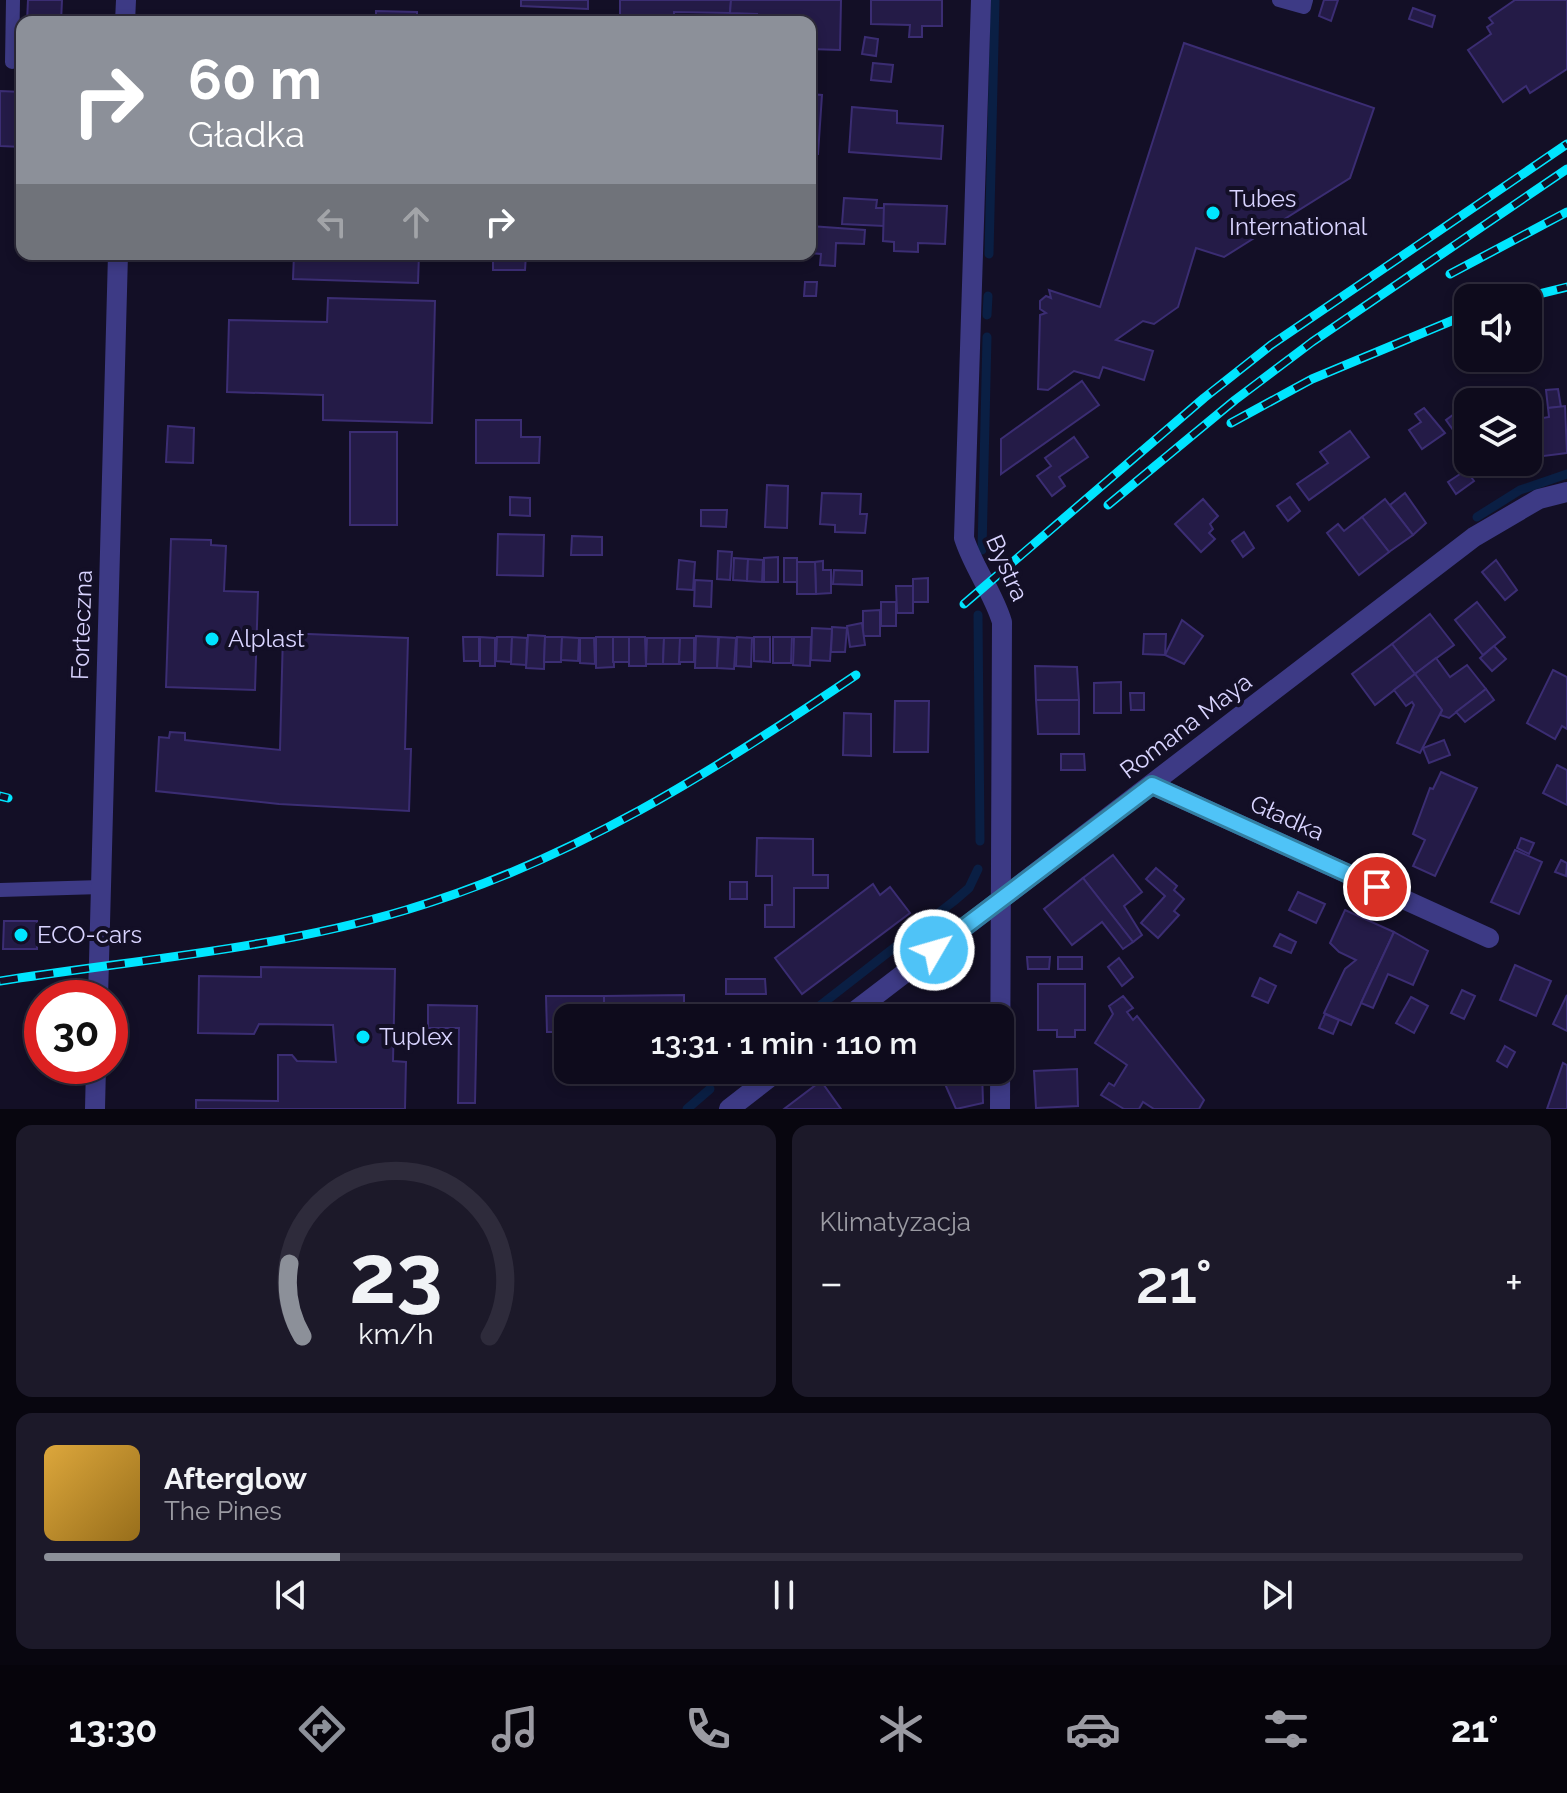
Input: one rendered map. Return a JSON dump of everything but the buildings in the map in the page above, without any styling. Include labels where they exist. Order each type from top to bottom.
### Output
[{"type":"street","name":"Bystra","points":[[981,0],[964,538],[974,567],[995,598],[1002,622],[1000,1109]]},
{"type":"street","name":"Forteczna","points":[[98,980],[118,260]]},
{"type":"street","name":"Romana Maya","points":[[864,1004],[1474,537],[1539,499],[1567,492]]},
{"type":"street","name":"Gładka","points":[[1152,785],[1489,938]]},
{"type":"street","points":[[95,1109],[96,1084]]},
{"type":"street","points":[[729,1109],[761,1084]]},
{"type":"lane","points":[[11,62],[13,0]]},
{"type":"lane","points":[[1279,0],[1304,7],[1306,0]]},
{"type":"lane","points":[[0,890],[101,887]]},
{"type":"waterway","points":[[989,254],[995,0]]},
{"type":"waterway","points":[[987,315],[988,296]]},
{"type":"waterway","points":[[982,550],[987,337]]},
{"type":"waterway","points":[[1477,517],[1520,490],[1567,474]]},
{"type":"waterway","points":[[978,615],[980,841]]},
{"type":"waterway","points":[[822,1004],[954,901],[969,888],[978,869]]},
{"type":"waterway","points":[[687,1109],[710,1089]]},
{"type":"railway","points":[[964,604],[1204,398],[1271,345],[1567,144]]},
{"type":"railway","points":[[1108,505],[1235,400],[1312,342],[1567,169]]},
{"type":"railway","points":[[1450,274],[1567,212]]},
{"type":"railway","points":[[1542,293],[1567,287]]},
{"type":"railway","points":[[1231,423],[1312,379],[1454,320]]},
{"type":"railway","points":[[0,981],[306,935],[406,910],[467,890],[526,866],[640,810],[695,779],[856,675]]},
{"type":"railway","points":[[0,796],[8,798]]},
{"type":"place","name":"Tubes International","points":[[1213,213]]},
{"type":"place","name":"Alplast","points":[[212,639]]},
{"type":"place","name":"ECO-cars","points":[[21,935]]},
{"type":"place","name":"Tuplex","points":[[363,1037]]},
{"type":"route","points":[[934,950],[1152,785],[1377,887]]}]
